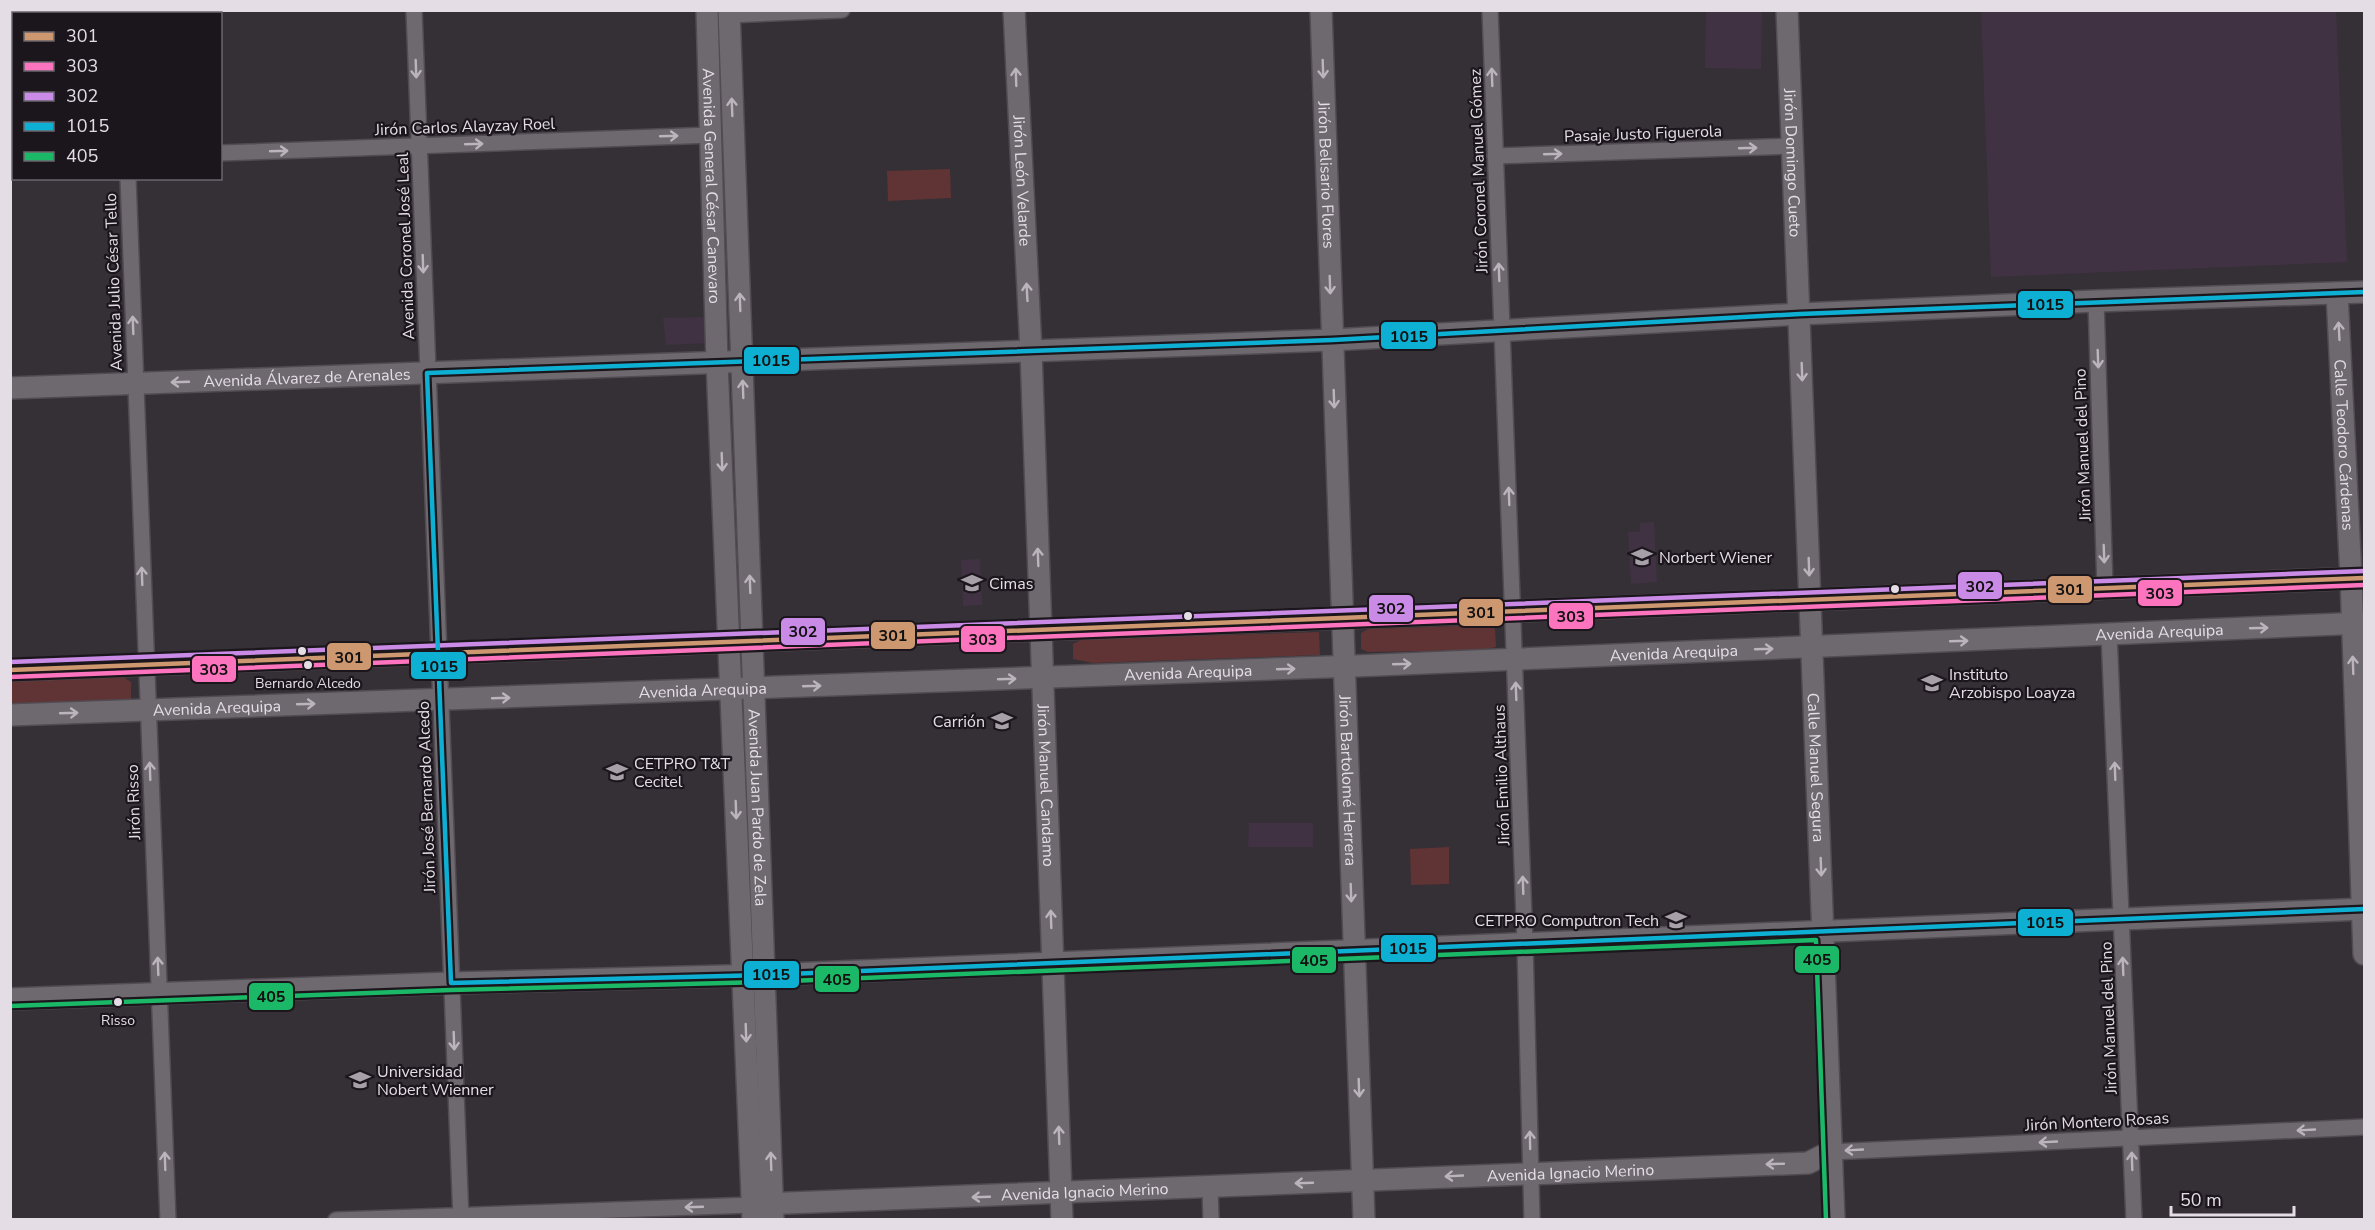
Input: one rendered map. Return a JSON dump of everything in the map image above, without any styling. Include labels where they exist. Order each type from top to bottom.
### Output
[{"type":"main road","name":"Avenida General César Canevaro","points":[[707,10],[717,362]]},
{"type":"main road","name":"Jirón León Velarde","points":[[1014,10],[1031,351]]},
{"type":"main road","name":"Jirón Belisario Flores","points":[[1321,10],[1332,340]]},
{"type":"main road","name":"Jirón Domingo Cueto","points":[[1787,10],[1800,314]]},
{"type":"main road","name":"Avenida General César Canevaro","points":[[729,13],[742,361]]},
{"type":"main road","name":"Avenida Álvarez de Arenales","points":[[10,388],[1332,340],[2096,300],[2364,292]]},
{"type":"main road","name":"Calle Teodoro Cárdenas","points":[[2337,293],[2358,578],[2364,954]]},
{"type":"main road","name":"Calle Manuel Segura","points":[[1800,314],[1834,1220]]},
{"type":"main road","name":"Jirón Bartolomé Herrera","points":[[1332,340],[1364,1220]]},
{"type":"main road","name":"Jirón Manuel Candamo","points":[[1031,351],[1062,1220]]},
{"type":"main road","name":"Avenida Juan Pardo de Zela","points":[[742,361],[753,688],[754,975],[763,1212]]},
{"type":"main road","name":"Avenida Juan Pardo de Zela","points":[[717,362],[731,689],[754,975]]},
{"type":"main road","points":[[10,670],[2358,578]]},
{"type":"main road","name":"Avenida Arequipa","points":[[10,715],[1343,667],[2358,624]]},
{"type":"main road","points":[[10,999],[452,982],[754,975],[2364,909]]},
{"type":"main road","name":"Avenida Ignacio Merino","points":[[763,1212],[1210,1187],[1808,1163],[1830,1152]]},
{"type":"street","name":"Avenida Coronel José Leal","points":[[414,10],[427,373]]},
{"type":"street","points":[[729,13],[842,10]]},
{"type":"street","name":"Jirón Coronel Manuel Gómez","points":[[1490,10],[1502,330]]},
{"type":"street","name":"Jirón Carlos Alayzay Roel","points":[[222,153],[711,135]]},
{"type":"street","name":"Pasaje Justo Figuerola","points":[[1495,156],[1792,146]]},
{"type":"street","name":"Avenida Julio César Tello","points":[[128,180],[135,384]]},
{"type":"street","name":"Jirón Manuel del Pino","points":[[2096,300],[2105,588]]},
{"type":"street","name":"Jirón Emilio Althaus","points":[[1502,330],[1525,944],[1532,1220]]},
{"type":"street","name":"Jirón José Bernardo Alcedo","points":[[427,373],[461,1217]]},
{"type":"street","name":"Jirón Risso","points":[[135,384],[168,1220]]},
{"type":"street","name":"Jirón Manuel del Pino","points":[[2109,634],[2134,1220]]},
{"type":"street","name":"Jirón Montero Rosas","points":[[1830,1152],[2364,1127]]},
{"type":"street","points":[[1210,1187],[1211,1220]]},
{"type":"street","name":"Avenida Ignacio Merino","points":[[336,1220],[763,1212]]},
{"type":"shaded area","points":[[1706,11],[1762,11],[1761,69],[1705,68]]},
{"type":"shaded area","points":[[1981,11],[2336,11],[2347,262],[1991,277]]},
{"type":"shaded area","points":[[950,169],[951,198],[888,201],[887,171]]},
{"type":"shaded area","points":[[707,317],[709,343],[666,345],[663,318]]},
{"type":"shaded area","name":"Norbert Wiener","points":[[1654,522],[1657,582],[1631,584],[1628,532],[1640,532],[1640,523]]},
{"type":"shaded area","name":"Cimas","points":[[980,559],[982,605],[963,606],[961,560]]},
{"type":"shaded area","points":[[1487,625],[1495,629],[1496,647],[1482,650],[1368,652],[1361,649],[1361,633],[1368,629]]},
{"type":"shaded area","points":[[1319,632],[1320,655],[1093,663],[1073,659],[1073,644],[1083,639]]},
{"type":"shaded area","points":[[122,676],[131,682],[131,699],[123,704],[11,707],[10,681]]},
{"type":"shaded area","points":[[1249,823],[1313,823],[1313,847],[1248,847]]},
{"type":"shaded area","points":[[1449,847],[1449,884],[1411,885],[1410,849]]},
{"type":"transit line","name":"1015","points":[[2364,292],[1800,314],[1332,340],[427,373],[451,983],[764,975],[2364,909]]},
{"type":"transit line","name":"302","points":[[10,662],[2364,571]]},
{"type":"transit line","name":"301","points":[[10,670],[2364,578]]},
{"type":"transit line","name":"303","points":[[10,677],[2364,585]]},
{"type":"transit line","name":"405","points":[[10,1006],[451,990],[764,982],[1816,940],[1826,1220]]},
{"type":"place","name":"Norbert Wiener","points":[[1642,557]]},
{"type":"place","name":"Cimas","points":[[972,583]]},
{"type":"place","name":"Bernardo Alcedo","points":[[308,665]]},
{"type":"place","name":"Instituto Arzobispo Loayza","points":[[1932,683]]},
{"type":"place","name":"Carrión","points":[[1002,721]]},
{"type":"place","name":"CETPRO T&T Cecitel","points":[[617,772]]},
{"type":"place","name":"CETPRO Computron Tech","points":[[1676,920]]},
{"type":"place","name":"Risso","points":[[118,1002]]},
{"type":"place","name":"Universidad Nobert Wienner","points":[[360,1080]]}]
